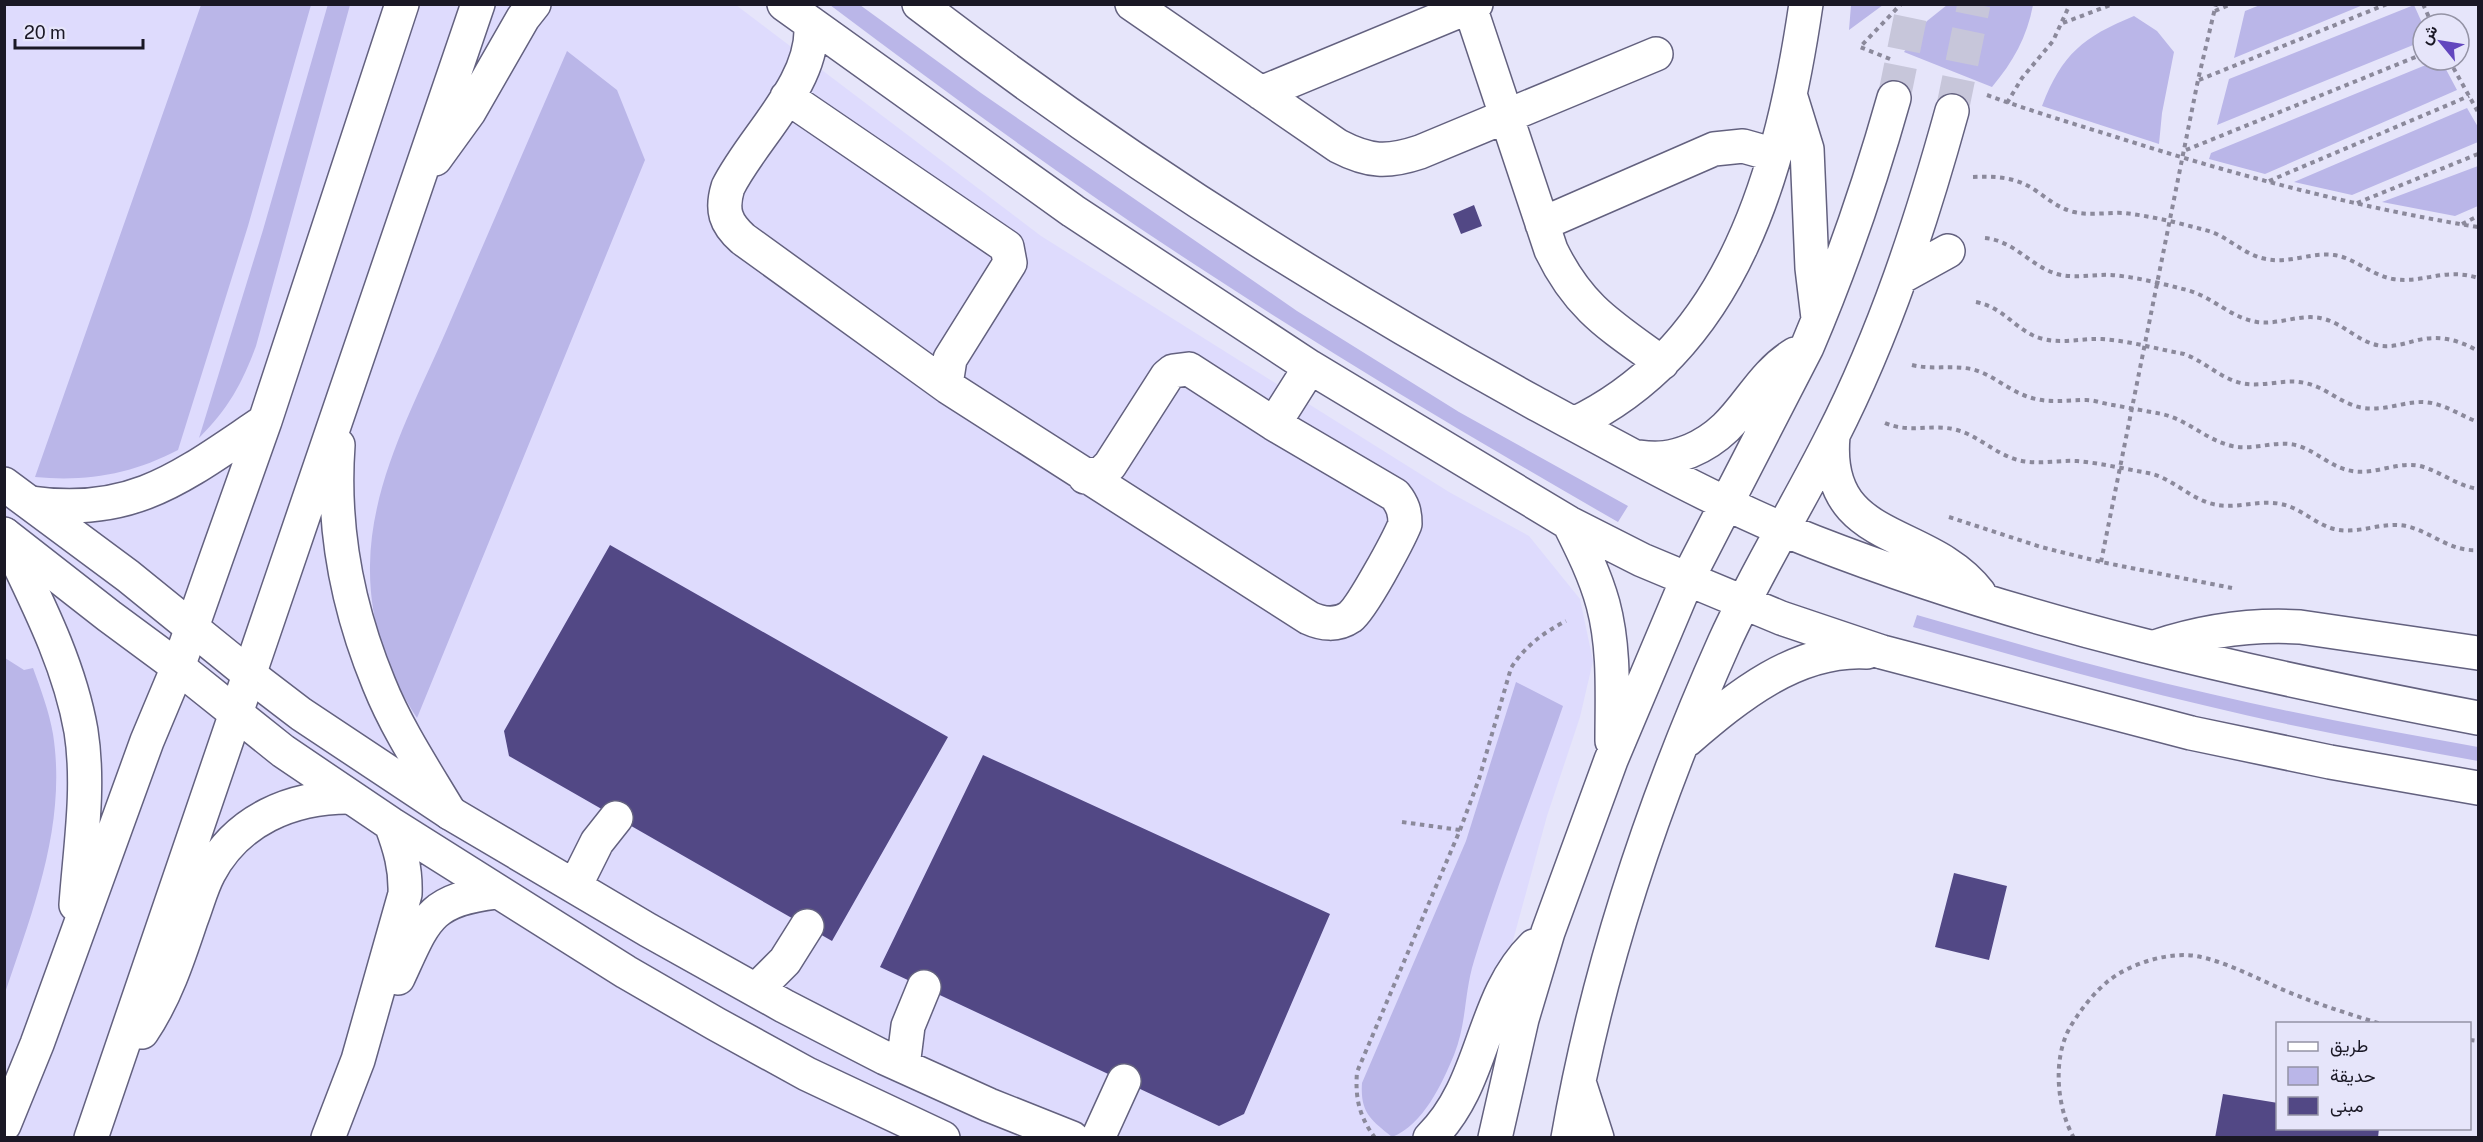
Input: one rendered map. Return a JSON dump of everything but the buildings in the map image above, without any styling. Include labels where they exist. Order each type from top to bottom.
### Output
[{"type":"street","points":[[91,1137],[478,4]]},
{"type":"street","points":[[419,179],[470,112],[523,18],[534,4]]},
{"type":"street","points":[[784,4],[811,26],[1073,211],[1310,367],[1569,523],[1687,580],[1744,603],[1882,652],[2191,733],[2330,762],[2478,788]]},
{"type":"street","points":[[919,4],[1076,119],[1197,201],[1320,279],[1436,348],[1574,424],[1782,529],[1985,602],[2154,647],[2344,692],[2478,718]]},
{"type":"street","points":[[1574,424],[1619,399],[1662,363],[1693,326],[1720,287],[1743,245],[1762,201],[1790,92],[1806,4]]},
{"type":"street","points":[[1261,93],[1472,5],[1506,116],[1560,270],[1588,306],[1604,321],[1662,363]]},
{"type":"street","points":[[1150,8],[1261,93],[1338,146],[1353,153],[1379,159],[1404,157],[1656,54]]},
{"type":"street","points":[[4,1125],[73,946],[147,741],[178,667],[265,421],[397,11]]},
{"type":"street","points":[[811,26],[807,61],[787,97],[728,187],[724,201],[726,216],[732,229],[948,387],[1085,477],[1309,618],[1319,622],[1340,622],[1356,611],[1405,524],[1402,503],[1386,489],[1274,424],[1196,372],[1181,369],[1173,371],[1161,383],[1110,465],[1103,472],[1085,477]]},
{"type":"street","points":[[1635,456],[1657,460],[1680,455],[1712,440],[1735,420],[1756,390],[1813,333],[1807,149],[1790,92]]},
{"type":"street","points":[[787,97],[1007,247],[1010,263],[950,359],[948,387]]},
{"type":"street","points":[[1495,1137],[1522,1019],[1548,932],[1611,760],[1687,580],[1813,333],[1845,255],[1868,188],[1894,98]]},
{"type":"street","points":[[1568,1137],[1578,1080],[1605,967],[1639,856],[1678,747],[1744,603],[1833,436],[1869,357],[1901,277],[1929,194],[1952,111]]},
{"type":"street","points":[[1542,224],[1714,149],[1743,146],[1775,155]]},
{"type":"street","points":[[1901,277],[1948,251]]},
{"type":"street","points":[[1274,424],[1310,367]]},
{"type":"street","points":[[340,408],[337,502],[350,596],[363,642],[379,685],[400,727],[450,813]]},
{"type":"street","points":[[31,503],[52,506],[86,506],[120,501],[143,494],[180,478],[265,421]]},
{"type":"street","points":[[1833,436],[1833,472],[1839,490],[1849,505],[1874,527],[1944,561],[1973,586],[1985,602]]},
{"type":"street","points":[[4,484],[128,576],[301,714],[450,813],[756,990],[903,1066],[989,1105],[1072,1137]]},
{"type":"street","points":[[1569,523],[1603,604],[1613,675],[1611,760]]},
{"type":"street","points":[[5,535],[178,667],[283,751],[496,892],[726,1030],[807,1074],[943,1137]]},
{"type":"street","points":[[5,535],[47,625],[65,671],[81,733],[84,773],[83,812],[73,946]]},
{"type":"street","points":[[2154,647],[2211,631],[2270,625],[2300,627],[2478,654]]},
{"type":"street","points":[[1678,747],[1725,706],[1775,674],[1828,656],[1855,651],[1882,652]]},
{"type":"street","points":[[115,1067],[134,1044],[165,993],[208,875],[227,845],[255,821],[280,808],[309,799],[349,796]]},
{"type":"street","points":[[574,886],[597,842],[616,818]]},
{"type":"street","points":[[358,1060],[405,894],[406,873],[402,852],[391,824]]},
{"type":"street","points":[[328,1137],[358,1060],[420,930],[433,914],[449,902],[468,895],[496,892]]},
{"type":"street","points":[[756,990],[785,961],[807,926]]},
{"type":"street","points":[[1430,1137],[1450,1115],[1463,1094],[1500,997],[1529,951],[1548,932]]},
{"type":"street","points":[[903,1066],[908,1026],[924,987]]},
{"type":"street","points":[[1578,1080],[1597,1137]]},
{"type":"street","points":[[1098,1137],[1124,1081]]},
{"type":"path","points":[[1892,59],[1860,47],[1901,4]]},
{"type":"path","points":[[2007,103],[2022,78],[2053,41],[2070,4]]},
{"type":"path","points":[[2062,23],[2113,4]]},
{"type":"path","points":[[2101,562],[2186,151],[2198,80],[2216,4]]},
{"type":"path","points":[[2215,11],[2231,4]]},
{"type":"path","points":[[2198,80],[2387,4]]},
{"type":"path","points":[[2186,151],[2411,59]]},
{"type":"path","points":[[2456,72],[2478,112]]},
{"type":"path","points":[[1986,95],[2184,158],[2269,181],[2478,227]]},
{"type":"path","points":[[2269,181],[2469,96]]},
{"type":"path","points":[[2357,202],[2478,154]]},
{"type":"path","points":[[1965,177],[1994,176],[2015,180],[2035,190],[2053,204],[2075,212],[2132,214],[2208,230],[2245,252],[2266,260],[2289,260],[2324,254],[2336,255],[2392,279],[2417,279],[2453,273],[2478,278]]},
{"type":"path","points":[[2461,224],[2478,216]]},
{"type":"path","points":[[1982,238],[2012,245],[2037,264],[2058,274],[2081,277],[2123,276],[2158,284],[2203,295],[2236,315],[2256,322],[2319,318],[2328,320],[2354,336],[2374,344],[2395,345],[2435,338],[2453,339],[2478,351]]},
{"type":"path","points":[[1976,302],[1995,308],[2020,328],[2042,339],[2065,342],[2100,339],[2146,346],[2194,358],[2226,378],[2240,382],[2255,385],[2294,381],[2306,383],[2317,386],[2348,404],[2374,410],[2420,402],[2430,403],[2450,408],[2478,422]]},
{"type":"path","points":[[1912,365],[1936,369],[1971,369],[2007,389],[2036,399],[2088,400],[2170,417],[2208,437],[2235,447],[2276,443],[2298,446],[2329,463],[2353,471],[2378,471],[2410,465],[2421,466],[2465,487],[2478,489]]},
{"type":"path","points":[[1885,423],[1905,430],[1938,427],[1959,431],[1978,439],[1997,452],[2019,460],[2074,461],[2159,476],[2178,485],[2195,498],[2216,506],[2280,504],[2290,506],[2315,522],[2334,529],[2353,531],[2384,525],[2405,526],[2454,548],[2478,550]]},
{"type":"path","points":[[1940,514],[2041,546],[2101,562],[2238,589]]},
{"type":"path","points":[[1375,1137],[1359,1111],[1356,1091],[1357,1072],[1460,830],[1479,779],[1511,668],[1521,652],[1542,634],[1570,620]]},
{"type":"path","points":[[1402,822],[1460,830]]},
{"type":"path","points":[[2074,1137],[2059,1098],[2060,1063],[2069,1030],[2086,1003],[2109,981],[2136,965],[2167,956],[2199,956],[2229,965],[2346,1014],[2377,1022]]},
{"type":"shaded area","points":[[5,5],[736,5],[1041,236],[1449,492],[1529,536],[1580,599],[1593,661],[1580,717],[1547,816],[1506,966],[1474,1037],[1416,1137],[5,1138]]},
{"type":"green space","points":[[328,4],[350,5],[256,346],[233,395],[218,417],[199,438],[263,230]]},
{"type":"green space","points":[[1851,4],[1883,5],[1849,30]]},
{"type":"green space","points":[[201,5],[311,5],[248,226],[178,450],[144,465],[109,474],[73,478],[35,477]]},
{"type":"green space","points":[[830,5],[860,5],[981,93],[1297,311],[1459,412],[1628,506],[1618,522],[1405,397],[1197,266],[1011,138]]},
{"type":"green space","points":[[1947,5],[2033,5],[2018,49],[1992,87],[1904,52],[1927,21]]},
{"type":"green space","points":[[2260,5],[2363,5],[2234,58],[2245,11]]},
{"type":"green space","points":[[2414,5],[2417,12],[2411,12],[2411,46],[2217,125],[2229,79]]},
{"type":"green space","points":[[2134,16],[2157,31],[2174,52],[2162,113],[2159,144],[2042,106],[2058,73],[2076,49],[2101,32]]},
{"type":"green space","points":[[567,51],[617,90],[645,160],[417,718],[389,664],[373,606],[370,565],[372,534],[378,504],[386,473],[409,414]]},
{"type":"green space","points":[[2411,71],[2447,72],[2457,90],[2265,174],[2209,159],[2211,153]]},
{"type":"green space","points":[[2467,108],[2478,127],[2478,142],[2352,195],[2294,182]]},
{"type":"green space","points":[[2478,166],[2478,206],[2455,216],[2382,202]]},
{"type":"green space","points":[[1917,615],[2064,657],[2244,702],[2478,747],[2478,761],[2275,721],[2133,688],[1913,627]]},
{"type":"green space","points":[[5,658],[24,670],[33,668],[51,725],[56,768],[55,801],[45,866],[5,993]]},
{"type":"green space","points":[[1516,682],[1563,706],[1474,961],[1461,1031],[1454,1055],[1437,1091],[1422,1113],[1403,1131],[1392,1137],[1368,1115],[1363,1102],[1362,1083],[1466,841]]},
{"type":"tunnel","points":[[1894,98],[1913,4]]},
{"type":"tunnel","points":[[1952,111],[1974,4]]}]
